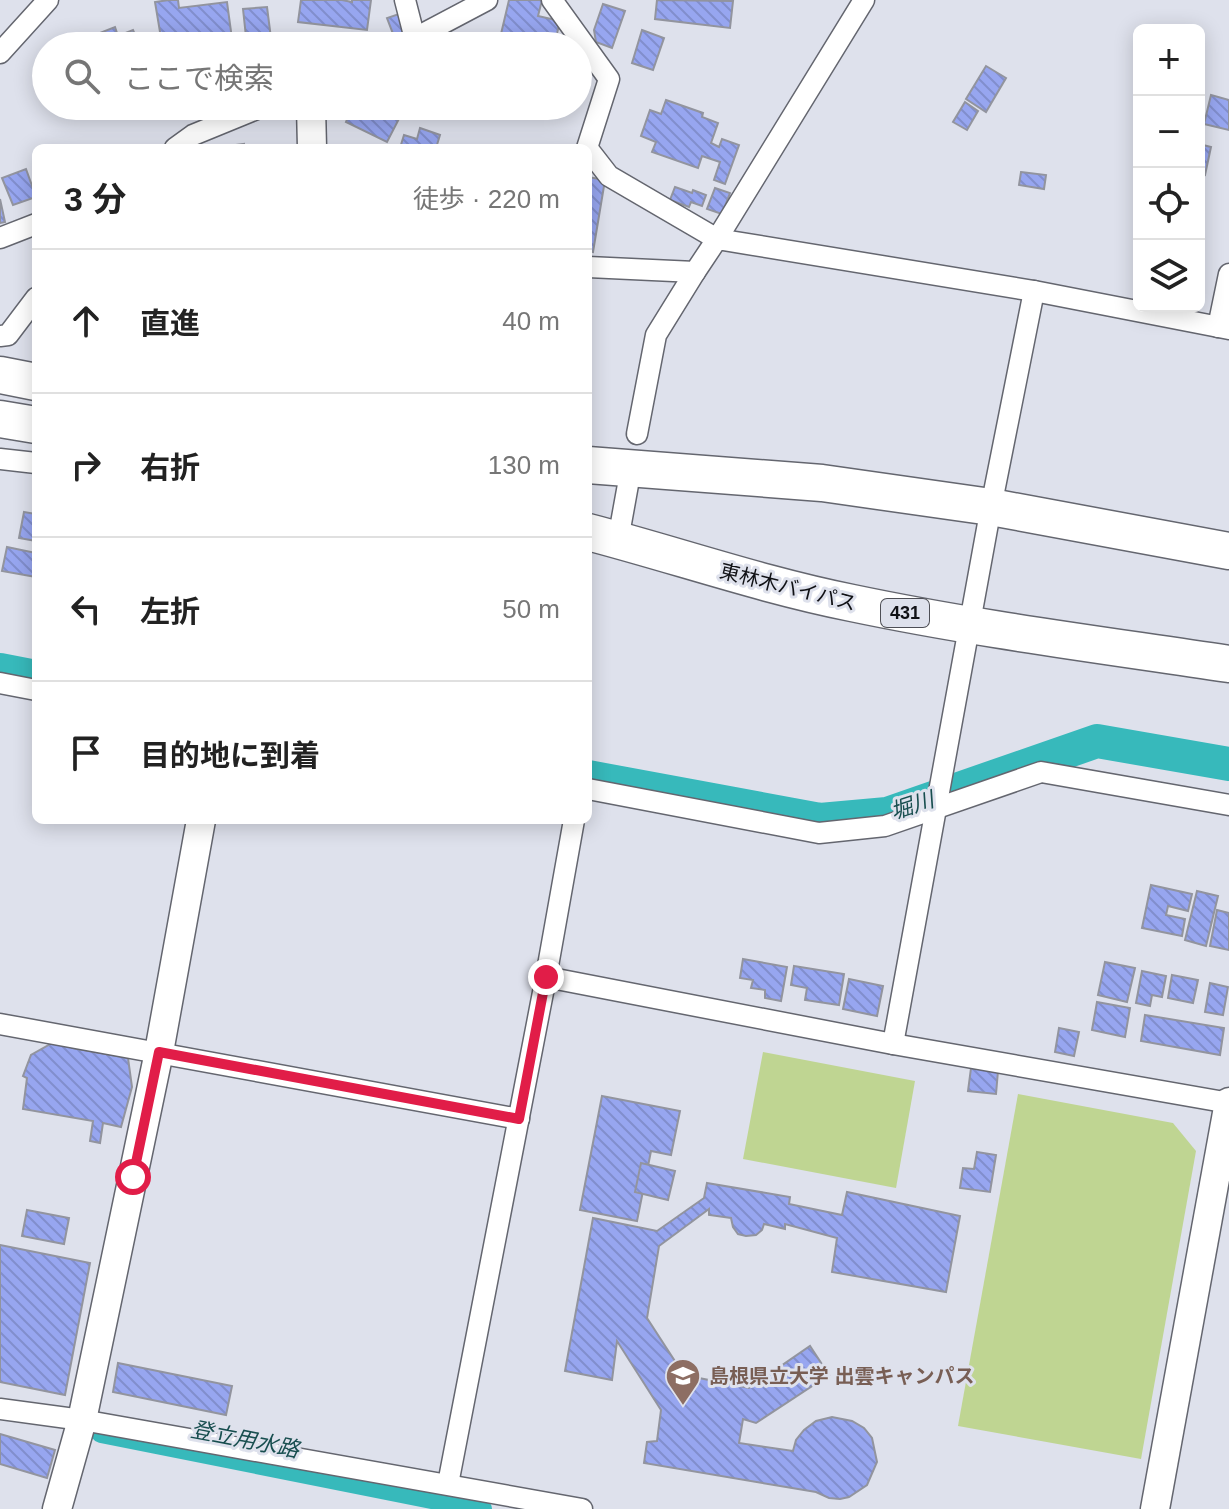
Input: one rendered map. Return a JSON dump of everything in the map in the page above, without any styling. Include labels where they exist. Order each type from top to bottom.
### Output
[{"type":"highway","points":[[0,419],[32,424]]},
{"type":"highway","points":[[592,464],[634,451],[822,483],[991,507],[1229,551]]},
{"type":"highway","name":"東林木バイパス","points":[[603,536],[736,575],[837,600],[969,624],[1229,664]]},
{"type":"street","points":[[0,53],[48,0]]},
{"type":"street","points":[[405,0],[407,32]]},
{"type":"street","points":[[426,32],[487,0]]},
{"type":"street","points":[[552,0],[575,32]]},
{"type":"street","points":[[603,536],[634,451],[656,335],[864,0]]},
{"type":"street","points":[[590,144],[609,79],[592,55]]},
{"type":"street","points":[[181,144],[193,135],[230,120]]},
{"type":"street","points":[[311,120],[312,144]]},
{"type":"street","points":[[592,154],[609,176],[717,239],[1034,291],[1224,328],[1229,274]]},
{"type":"street","points":[[0,238],[32,226]]},
{"type":"street","points":[[592,267],[695,272]]},
{"type":"street","points":[[893,1044],[969,624],[1034,291]]},
{"type":"street","points":[[0,336],[8,335],[32,303]]},
{"type":"street","points":[[0,459],[32,463]]},
{"type":"street","points":[[0,683],[32,689]]},
{"type":"street","points":[[592,790],[819,833],[885,826],[1041,772],[1229,805]]},
{"type":"street","points":[[57,1509],[82,1420],[159,1052],[200,824]]},
{"type":"street","points":[[448,1484],[573,824]]},
{"type":"street","points":[[546,977],[893,1044],[1229,1103],[1155,1509]]},
{"type":"street","points":[[0,1024],[519,1119]]},
{"type":"street","points":[[0,1409],[82,1420],[582,1509]]},
{"type":"green space","points":[[763,1052],[915,1081],[896,1188],[743,1159]]},
{"type":"green space","points":[[1018,1094],[1173,1123],[1196,1151],[1141,1459],[958,1426]]},
{"type":"building","points":[[178,0],[179,8],[227,2],[231,32],[160,32],[155,2]]},
{"type":"building","points":[[301,0],[371,0],[367,30],[298,22]]},
{"type":"building","points":[[509,0],[542,0],[538,16],[560,21],[557,32],[501,32]]},
{"type":"building","points":[[657,0],[733,1],[730,28],[655,19]]},
{"type":"building","points":[[603,4],[625,11],[612,48],[596,42],[594,30]]},
{"type":"building","points":[[267,7],[270,32],[245,32],[243,9]]},
{"type":"building","points":[[402,13],[408,32],[392,32],[387,18]]},
{"type":"building","points":[[642,30],[664,38],[653,70],[632,63]]},
{"type":"building","points":[[986,66],[1006,78],[986,112],[966,99]]},
{"type":"building","points":[[1211,95],[1229,100],[1229,130],[1205,124]]},
{"type":"building","points":[[666,100],[703,113],[702,117],[718,123],[711,143],[719,147],[722,139],[739,145],[725,184],[714,180],[720,162],[702,156],[698,168],[652,152],[656,142],[641,136],[650,110],[661,114]]},
{"type":"building","points":[[965,102],[978,111],[967,130],[953,122]]},
{"type":"building","points":[[347,120],[398,120],[387,142]]},
{"type":"building","points":[[420,128],[440,135],[437,144],[401,144],[404,135],[417,139]]},
{"type":"building","points":[[1205,146],[1211,147],[1205,175]]},
{"type":"building","points":[[26,169],[32,186],[32,198],[13,205],[2,178]]},
{"type":"building","points":[[1021,172],[1046,175],[1044,189],[1019,185]]},
{"type":"building","points":[[592,178],[605,180],[592,252]]},
{"type":"building","points":[[675,187],[706,195],[702,206],[691,202],[689,207],[670,200]]},
{"type":"building","points":[[715,188],[730,193],[722,214],[707,209]]},
{"type":"building","points":[[0,199],[5,222],[0,223]]},
{"type":"building","points":[[24,512],[32,513],[32,540],[19,538]]},
{"type":"building","points":[[7,547],[32,552],[32,576],[2,571]]},
{"type":"building","points":[[1151,885],[1192,894],[1188,911],[1168,906],[1166,915],[1185,919],[1182,936],[1142,928]]},
{"type":"building","points":[[1197,891],[1218,896],[1206,946],[1185,940]]},
{"type":"building","points":[[1217,910],[1229,913],[1229,950],[1210,946]]},
{"type":"building","points":[[743,959],[787,967],[781,1001],[765,998],[765,990],[751,988],[753,980],[740,978]]},
{"type":"building","points":[[1105,962],[1135,968],[1127,1002],[1098,995]]},
{"type":"building","points":[[794,966],[844,974],[839,1005],[805,1000],[807,988],[791,985]]},
{"type":"building","points":[[1142,971],[1166,976],[1162,997],[1152,995],[1150,1006],[1136,1003]]},
{"type":"building","points":[[1172,975],[1198,980],[1193,1003],[1168,998]]},
{"type":"building","points":[[849,979],[883,986],[877,1016],[843,1009]]},
{"type":"building","points":[[1210,983],[1228,987],[1223,1015],[1205,1012]]},
{"type":"building","points":[[1097,1002],[1130,1008],[1125,1037],[1092,1030]]},
{"type":"building","points":[[1145,1015],[1224,1028],[1220,1055],[1141,1041]]},
{"type":"building","points":[[1059,1028],[1079,1032],[1074,1056],[1055,1052]]},
{"type":"building","points":[[54,1042],[73,1042],[72,1048],[128,1058],[132,1087],[121,1127],[103,1123],[100,1143],[90,1141],[93,1121],[23,1109],[27,1078],[23,1076],[31,1055]]},
{"type":"building","points":[[971,1068],[998,1071],[996,1094],[968,1091]]},
{"type":"building","points":[[602,1096],[680,1111],[671,1155],[651,1151],[637,1221],[580,1210]]},
{"type":"building","points":[[977,1152],[996,1155],[990,1192],[960,1188],[963,1168],[974,1169]]},
{"type":"building","points":[[641,1163],[675,1171],[668,1200],[635,1192]]},
{"type":"building","points":[[707,1183],[790,1197],[789,1204],[842,1215],[847,1192],[960,1216],[946,1292],[832,1272],[837,1238],[785,1224],[785,1229],[764,1224],[756,1235],[746,1236],[738,1234],[731,1218],[709,1215],[709,1209],[659,1246],[647,1318],[684,1375],[749,1388],[810,1346],[829,1375],[756,1423],[743,1419],[739,1443],[793,1451],[796,1440],[816,1421],[832,1417],[852,1421],[864,1428],[872,1438],[877,1462],[867,1485],[849,1497],[829,1498],[816,1492],[644,1463],[647,1442],[657,1441],[661,1410],[617,1341],[612,1380],[565,1371],[593,1218],[657,1231],[704,1198]]},
{"type":"building","points":[[27,1210],[69,1218],[64,1244],[22,1236]]},
{"type":"building","points":[[0,1245],[90,1263],[65,1395],[0,1382]]},
{"type":"building","points":[[118,1363],[232,1386],[226,1415],[113,1392]]},
{"type":"building","points":[[0,1434],[55,1450],[47,1478],[0,1464]]},
{"type":"waterway","name":"堀川","points":[[0,670],[32,676]]},
{"type":"waterway","name":"堀川","points":[[592,778],[820,820],[887,814],[1097,741],[1229,764]]},
{"type":"waterway","name":"登立用水路","points":[[101,1433],[482,1509]]},
{"type":"place","name":"島根県立大学 出雲キャンパス","points":[[683,1407]]},
{"type":"route","points":[[133,1177],[159,1052],[519,1119],[546,977]]}]
